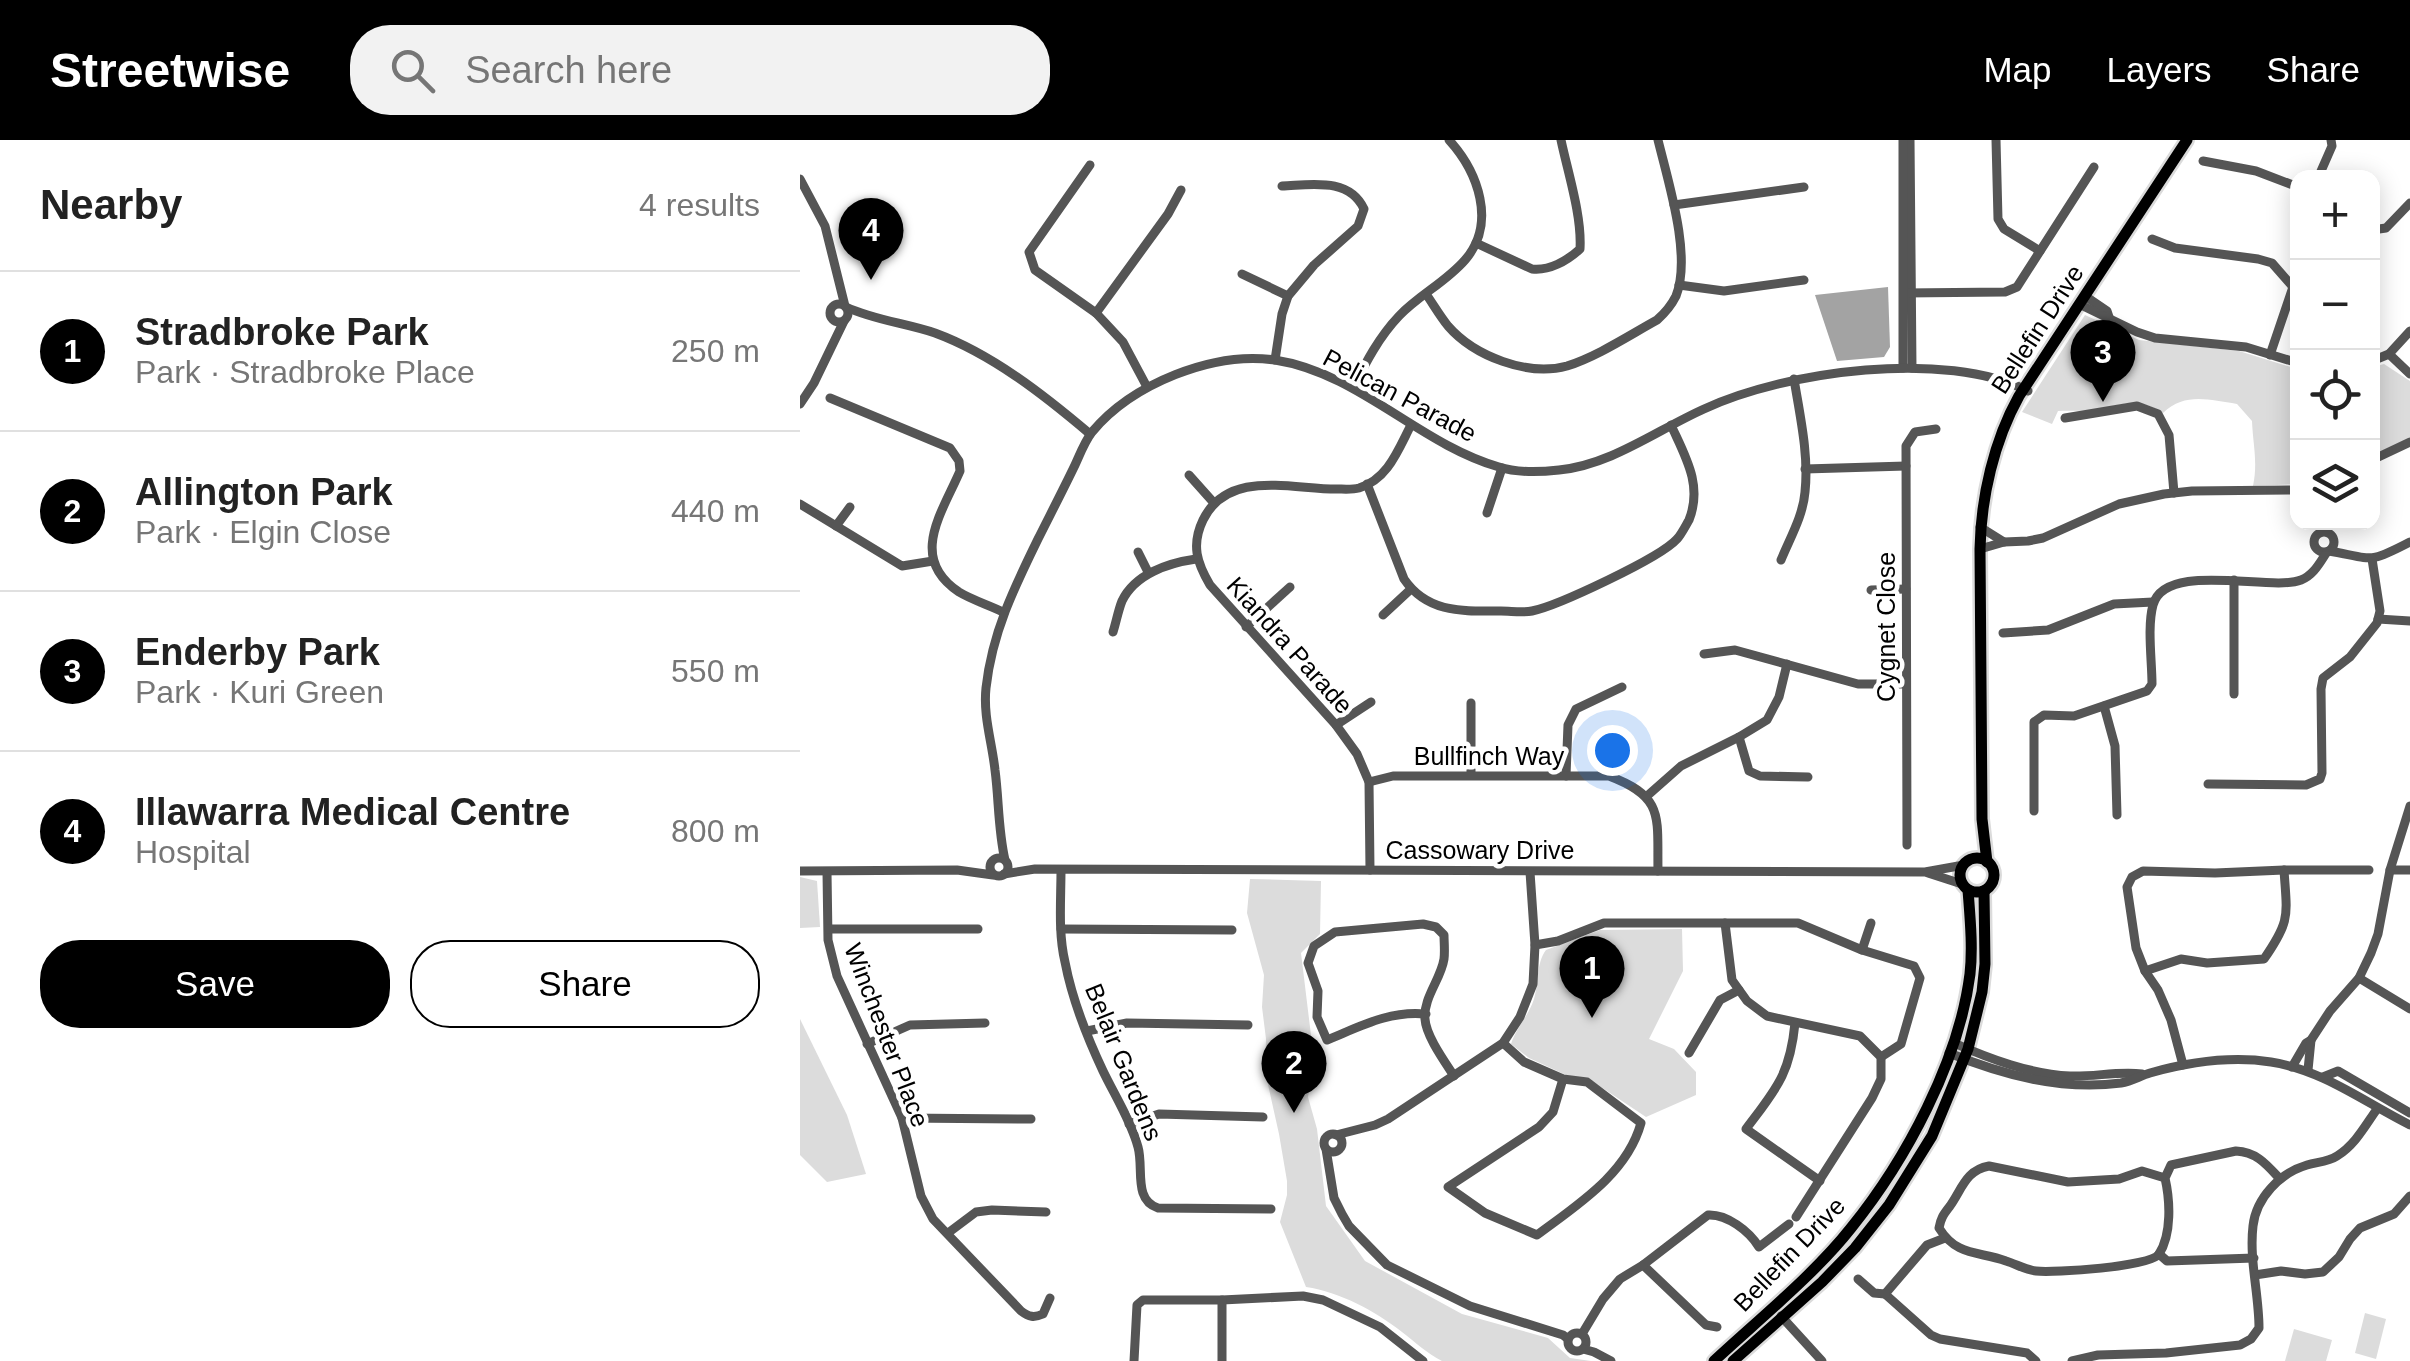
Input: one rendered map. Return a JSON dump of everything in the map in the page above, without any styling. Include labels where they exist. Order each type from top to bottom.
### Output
[{"type":"main road","name":"Bellefin Drive","points":[[1987,862],[1982,819],[1980,527],[1998,446],[2024,393],[2187,140]]},
{"type":"main road","name":"Bellefin Drive","points":[[1967,863],[1982,819]]},
{"type":"main road","points":[[1978,858],[1994,872],[1993,880],[1984,890],[1965,886],[1960,874],[1967,863],[1978,858]]},
{"type":"main road","name":"Bellefin Drive","points":[[1714,1361],[1839,1241],[1906,1150],[1952,1048],[1970,972],[1965,886]]},
{"type":"main road","name":"Bellefin Drive","points":[[1734,1361],[1855,1248],[1889,1205],[1932,1136],[1966,1054],[1984,978],[1984,890]]},
{"type":"street","points":[[1353,388],[1380,338],[1404,310],[1465,261],[1476,243],[1482,216],[1478,186],[1449,140]]},
{"type":"street","points":[[1476,243],[1540,270],[1580,250],[1560,140]]},
{"type":"street","points":[[1426,294],[1448,326],[1474,347],[1524,367],[1547,370],[1580,361],[1656,320],[1671,305],[1681,269],[1674,205],[1658,140]]},
{"type":"street","points":[[1907,140],[1907,368]]},
{"type":"street","points":[[1996,140],[1998,219],[2004,230],[2040,251]]},
{"type":"street","points":[[2322,170],[2331,140]]},
{"type":"street","points":[[2203,161],[2256,171],[2290,184]]},
{"type":"street","points":[[1090,165],[1029,252],[1035,270],[1096,313],[1123,342],[1147,387]]},
{"type":"street","points":[[1907,293],[2005,292],[2017,287],[2094,167]]},
{"type":"street","points":[[800,178],[828,235],[842,306],[848,316],[800,404]]},
{"type":"street","points":[[1275,360],[1288,296],[1314,265],[1358,226],[1364,209],[1359,198],[1345,188],[1324,184],[1282,186]]},
{"type":"street","points":[[1674,205],[1804,187]]},
{"type":"street","points":[[1096,313],[1182,190]]},
{"type":"street","points":[[2380,229],[2386,228],[2410,203]]},
{"type":"street","points":[[1364,209],[1379,206]]},
{"type":"street","points":[[2152,239],[2175,248],[2272,263],[2290,281]]},
{"type":"street","points":[[1242,274],[1288,296]]},
{"type":"street","points":[[1679,284],[1724,291],[1804,280]]},
{"type":"street","points":[[2270,354],[2290,300]]},
{"type":"street","points":[[2085,302],[2155,338],[2228,344],[2290,360]]},
{"type":"street","points":[[842,306],[916,327],[970,348],[1090,434]]},
{"type":"street","points":[[832,342],[830,313],[842,306]]},
{"type":"street","points":[[832,320],[872,317]]},
{"type":"street","points":[[2380,358],[2410,330]]},
{"type":"street","points":[[2388,354],[2410,374]]},
{"type":"street","name":"Pelican Parade","points":[[999,874],[989,866],[1000,860],[995,768],[985,700],[1003,612],[1090,434],[1117,407],[1147,387],[1186,371],[1226,361],[1275,360],[1353,388],[1411,425],[1502,468],[1540,472],[1587,464],[1616,453],[1737,395],[1834,373],[1907,368],[1976,374],[2024,393]]},
{"type":"street","points":[[1780,560],[1806,493],[1794,380]]},
{"type":"street","points":[[830,398],[950,448],[959,461],[960,471],[932,536],[933,561],[958,591],[1003,612]]},
{"type":"street","points":[[2066,418],[2137,406],[2158,414],[2169,435],[2174,493]]},
{"type":"street","points":[[1113,632],[1123,598],[1148,572],[1196,559],[1196,536],[1214,503],[1236,490],[1263,484],[1357,489],[1381,478],[1411,425]]},
{"type":"street","points":[[1366,484],[1411,589],[1452,611],[1532,611],[1650,559],[1676,540],[1689,519],[1693,472],[1671,425]]},
{"type":"street","points":[[1805,469],[1906,466],[1906,446],[1915,432],[1936,429]]},
{"type":"street","points":[[2380,456],[2410,442]]},
{"type":"street","name":"Cygnet Close","points":[[1906,466],[1907,845]]},
{"type":"street","points":[[1487,513],[1502,468]]},
{"type":"street","points":[[1190,475],[1214,503]]},
{"type":"street","points":[[1980,548],[2042,538],[2118,504],[2174,493],[2290,490]]},
{"type":"street","points":[[800,504],[902,566],[933,561]]},
{"type":"street","points":[[836,526],[850,507]]},
{"type":"street","points":[[1980,527],[2004,542]]},
{"type":"street","points":[[2034,811],[2034,722],[2044,716],[2074,716],[2147,691],[2152,684],[2151,616],[2158,594],[2172,586],[2209,579],[2296,582],[2309,576],[2325,551],[2333,546],[2321,530]]},
{"type":"street","points":[[2324,536],[2315,544],[2325,551],[2360,559],[2381,557],[2410,542]]},
{"type":"street","points":[[2324,536],[2346,554]]},
{"type":"street","points":[[1138,552],[1148,572]]},
{"type":"street","name":"Kiandra Parade","points":[[1196,559],[1210,586],[1336,725],[1357,754],[1368,782],[1370,870]]},
{"type":"street","points":[[2208,784],[2306,784],[2320,778],[2323,678],[2350,657],[2378,623],[2380,611],[2372,559]]},
{"type":"street","points":[[2234,580],[2234,694]]},
{"type":"street","points":[[1246,627],[1290,587]]},
{"type":"street","points":[[1383,615],[1411,589]]},
{"type":"street","points":[[1871,590],[1906,589]]},
{"type":"street","points":[[2003,633],[2048,630],[2114,604],[2153,602]]},
{"type":"street","points":[[2378,618],[2410,621]]},
{"type":"street","points":[[1704,654],[1735,650],[1858,684],[1906,684]]},
{"type":"street","points":[[1658,871],[1657,818],[1647,796],[1681,766],[1766,720],[1779,697],[1786,664]]},
{"type":"street","points":[[1566,776],[1568,725],[1576,708],[1622,687]]},
{"type":"street","points":[[1336,725],[1371,702]]},
{"type":"street","points":[[1470,704],[1470,775]]},
{"type":"street","points":[[2104,706],[2115,746],[2117,815]]},
{"type":"street","points":[[1739,737],[1750,770],[1760,776],[1808,777]]},
{"type":"street","name":"Bullfinch Way","points":[[1368,782],[1392,776],[1609,776],[1647,796]]},
{"type":"street","points":[[2292,1066],[2330,1011],[2359,978],[2378,934],[2390,870],[2410,806]]},
{"type":"street","points":[[999,874],[1008,869],[1000,860]]},
{"type":"street","name":"Cassowary Drive","points":[[957,870],[1000,860],[1035,869]]},
{"type":"street","name":"Cassowary Drive","points":[[800,871],[1926,872],[1967,863]]},
{"type":"street","name":"Belair Gardens","points":[[1062,870],[1066,970],[1086,1032],[1140,1152],[1143,1194],[1152,1206],[1170,1209],[1270,1210]]},
{"type":"street","points":[[2183,1065],[2171,1020],[2136,948],[2127,887],[2132,877],[2143,870],[2369,870]]},
{"type":"street","points":[[2145,972],[2181,959],[2264,959],[2282,932],[2287,914],[2284,870]]},
{"type":"street","points":[[2390,870],[2410,870]]},
{"type":"street","name":"Winchester Place","points":[[827,872],[828,940],[837,976],[902,1118],[921,1196],[934,1219],[1021,1311],[1029,1316],[1044,1314],[1050,1298]]},
{"type":"street","points":[[1530,872],[1535,945],[1533,984],[1520,1017],[1503,1042],[1388,1119],[1338,1138],[1326,1138],[1331,1150],[1334,1198],[1349,1226],[1386,1264],[1470,1306],[1564,1334],[1570,1349],[1594,1352],[1611,1361]]},
{"type":"street","name":"Cassowary Drive","points":[[1926,872],[1965,886]]},
{"type":"street","points":[[1535,945],[1558,941],[1604,923],[1798,923],[1862,950],[1914,966],[1920,978],[1901,1044],[1881,1057]]},
{"type":"street","points":[[1582,1334],[1620,1279],[1708,1215],[1718,1214],[1752,1236],[1759,1246],[1793,1220],[1882,1079],[1881,1057],[1860,1036],[1767,1016],[1747,1001],[1732,980],[1725,923]]},
{"type":"street","points":[[1862,950],[1871,923]]},
{"type":"street","points":[[1426,1014],[1408,1012],[1376,1020],[1327,1040],[1317,1017],[1318,991],[1308,963],[1314,946],[1335,932],[1424,924],[1444,934],[1444,959],[1428,1002],[1426,1014],[1424,1020],[1454,1076]]},
{"type":"street","points":[[829,929],[978,929]]},
{"type":"street","points":[[1062,929],[1232,930]]},
{"type":"street","points":[[2359,978],[2410,1009]]},
{"type":"street","points":[[1689,1052],[1720,1000],[1739,990]]},
{"type":"street","points":[[1086,1032],[1128,1023],[1248,1025]]},
{"type":"street","points":[[1796,1023],[1793,1050],[1783,1078],[1746,1129],[1820,1181]]},
{"type":"street","points":[[866,1044],[910,1025],[985,1024]]},
{"type":"street","points":[[2308,1070],[2311,1040]]},
{"type":"street","points":[[1503,1042],[1524,1062],[1563,1079],[1587,1082],[1641,1123],[1636,1142],[1596,1191],[1537,1235],[1485,1213],[1448,1187],[1540,1126],[1553,1112],[1563,1079]]},
{"type":"street","points":[[1952,1048],[2063,1076],[2145,1074],[2229,1059],[2292,1066],[2323,1077],[2410,1125]]},
{"type":"street","points":[[2323,1077],[2338,1071],[2410,1113]]},
{"type":"street","points":[[2072,1361],[2246,1343],[2259,1328],[2252,1230],[2268,1192],[2280,1179],[2303,1166],[2334,1158],[2355,1141],[2377,1108]]},
{"type":"street","points":[[1129,1124],[1159,1114],[1262,1117]]},
{"type":"street","points":[[902,1118],[1031,1118]]},
{"type":"street","points":[[1331,1150],[1340,1148],[1338,1138]]},
{"type":"street","points":[[2165,1178],[2142,1171],[2119,1179],[2068,1182],[1989,1166],[1978,1168],[1942,1215],[1939,1228],[1960,1249],[2038,1272],[2131,1265],[2153,1260],[2159,1254],[2169,1220],[2165,1178],[2172,1165],[2246,1152],[2262,1159],[2280,1179]]},
{"type":"street","points":[[2255,1275],[2323,1272],[2340,1257],[2360,1228],[2394,1214],[2410,1196]]},
{"type":"street","points":[[948,1233],[976,1212],[1046,1212]]},
{"type":"street","points":[[1885,1294],[1927,1245],[1945,1238]]},
{"type":"street","points":[[2159,1254],[2167,1261],[2254,1258]]},
{"type":"street","points":[[1643,1265],[1706,1326],[1716,1328]]},
{"type":"street","points":[[1858,1279],[1874,1293],[1885,1294],[1931,1335],[2026,1353],[2036,1361]]},
{"type":"street","points":[[1134,1361],[1137,1304],[1143,1300],[1303,1296],[1323,1300],[1380,1327],[1423,1361]]},
{"type":"street","points":[[1222,1300],[1222,1361]]},
{"type":"street","points":[[1772,1306],[1822,1361]]},
{"type":"street","points":[[1568,1339],[1572,1334],[1582,1334]]},
{"type":"street","points":[[1582,1334],[1586,1343],[1583,1350]]},
{"type":"shaded area","points":[[1888,287],[1890,347],[1884,357],[1837,361],[1815,295]]},
{"type":"shaded area","points":[[2085,315],[2139,340],[2239,351],[2290,367],[2290,484],[2253,486],[2252,421],[2237,404],[2198,399],[2180,402],[2163,413],[2132,403],[2058,411],[2052,424],[2022,412]]},
{"type":"shaded area","points":[[2380,365],[2410,381],[2410,438],[2380,452],[2380,440]]},
{"type":"shaded area","points":[[800,877],[817,881],[820,927],[800,928]]},
{"type":"shaded area","points":[[1250,879],[1321,881],[1320,934],[1301,953],[1314,1060],[1308,1097],[1317,1129],[1326,1206],[1365,1261],[1462,1314],[1548,1338],[1570,1358],[1591,1361],[1442,1361],[1369,1310],[1332,1293],[1306,1287],[1280,1222],[1287,1181],[1265,1071],[1264,975],[1247,913]]},
{"type":"shaded area","points":[[1682,929],[1683,971],[1649,1039],[1674,1049],[1696,1072],[1696,1095],[1646,1117],[1592,1081],[1566,1075],[1529,1058],[1511,1044],[1534,999],[1546,950],[1600,930]]},
{"type":"shaded area","points":[[800,1019],[847,1115],[866,1174],[827,1182],[800,1155]]},
{"type":"shaded area","points":[[2365,1313],[2386,1319],[2376,1359],[2355,1353]]},
{"type":"shaded area","points":[[2294,1329],[2332,1340],[2326,1361],[2285,1361]]},
{"type":"place","name":"Illawarra Medical Centre","points":[[871,280]]},
{"type":"place","name":"Enderby Park","points":[[2103,402]]},
{"type":"place","name":"Stradbroke Park","points":[[1592,1018]]},
{"type":"place","name":"Allington Park","points":[[1294,1113]]}]
